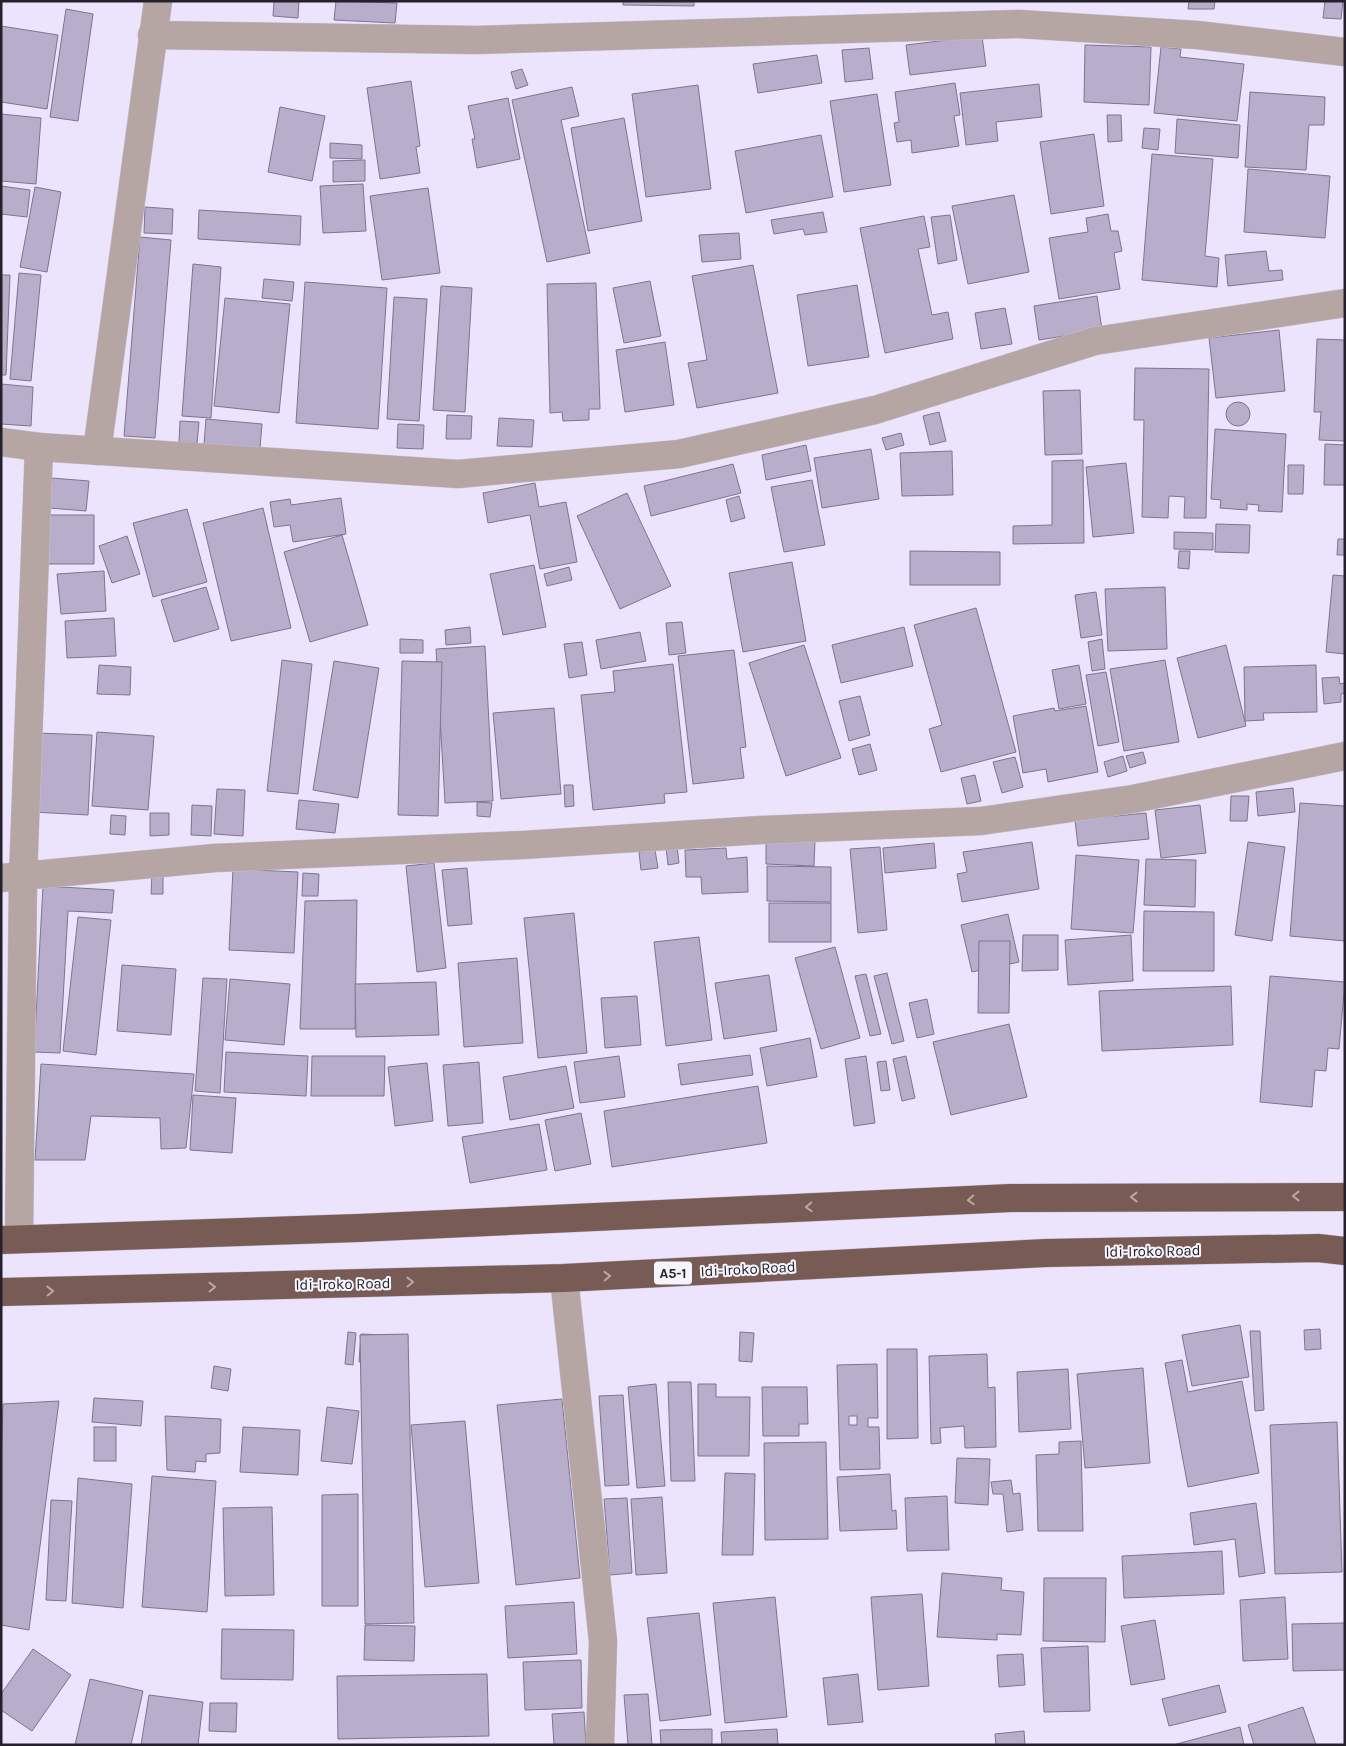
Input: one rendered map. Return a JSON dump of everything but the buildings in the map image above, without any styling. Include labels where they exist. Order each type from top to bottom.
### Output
[{"type":"highway","points":[[10,1240],[358,1228],[1011,1198],[1345,1196]]},
{"type":"highway","name":"Idi-Iroko Road","points":[[1,1292],[564,1278],[1046,1253],[1318,1248],[1345,1251]]},
{"type":"street","points":[[96,451],[158,1]]},
{"type":"street","points":[[152,36],[476,40],[1020,24],[1197,35],[1345,52]]},
{"type":"street","points":[[1,442],[39,448],[458,474],[679,454],[875,410],[1095,341],[1345,303]]},
{"type":"street","points":[[10,1240],[12,877],[39,448]]},
{"type":"street","points":[[12,877],[215,858],[523,845],[761,830],[981,821],[1133,799],[1345,756]]},
{"type":"street","points":[[564,1278],[603,1641],[600,1745]]}]
